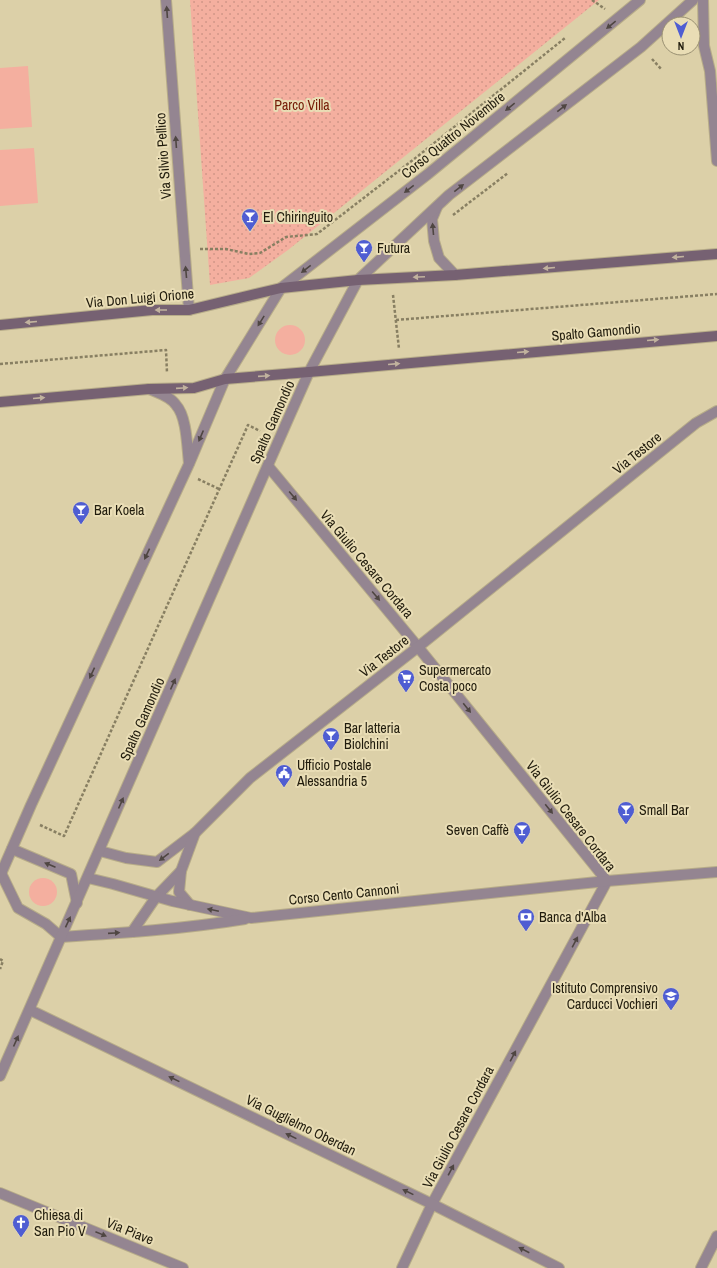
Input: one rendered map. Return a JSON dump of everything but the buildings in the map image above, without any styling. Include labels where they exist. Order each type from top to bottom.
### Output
[{"type":"main road","points":[[281,288],[358,280],[455,275],[717,254]]},
{"type":"main road","name":"Via Don Luigi Orione","points":[[0,325],[152,310],[189,310],[281,288]]},
{"type":"main road","name":"Spalto Gamondio","points":[[225,379],[717,336]]},
{"type":"main road","points":[[0,402],[149,390],[194,388],[225,379]]},
{"type":"street","name":"Via Silvio Pellico","points":[[166,0],[189,310]]},
{"type":"street","name":"Corso Quattro Novembre","points":[[281,288],[428,174],[640,0]]},
{"type":"street","points":[[358,280],[455,190],[641,47],[693,0]]},
{"type":"street","points":[[703,0],[704,46],[710,71],[717,161]]},
{"type":"street","points":[[438,205],[432,220],[434,241],[439,258],[455,275]]},
{"type":"street","name":"Spalto Gamondio","points":[[0,1076],[310,372],[358,280]]},
{"type":"street","points":[[251,918],[207,926],[61,937],[46,924],[18,908],[1,875],[38,790],[189,464],[225,379],[281,288]]},
{"type":"street","points":[[149,390],[166,396],[176,404],[185,429],[189,464]]},
{"type":"street","name":"Via Testore","points":[[100,851],[126,858],[157,862],[195,833],[250,778],[418,647],[696,423],[717,411]]},
{"type":"street","name":"Via Giulio Cesare Cordara","points":[[268,466],[418,647],[607,881],[432,1204],[402,1268]]},
{"type":"street","points":[[190,905],[179,892],[181,871],[195,833]]},
{"type":"street","name":"Corso Cento Cannoni","points":[[12,849],[71,874],[113,884],[156,897],[251,918],[607,881],[717,872]]},
{"type":"street","points":[[132,932],[156,897],[181,871]]},
{"type":"street","points":[[71,874],[77,903]]},
{"type":"street","name":"Via Guglielmo Oberdan","points":[[30,1010],[432,1204],[559,1268]]},
{"type":"street","name":"Via Piave","points":[[0,1193],[183,1268]]},
{"type":"street","points":[[701,1268],[717,1236]]},
{"type":"path","points":[[592,0],[603,8],[597,12]]},
{"type":"path","points":[[203,249],[226,249],[249,254],[260,253],[286,238],[317,234],[418,156],[566,37]]},
{"type":"path","points":[[396,320],[717,294]]},
{"type":"path","points":[[0,364],[166,350]]},
{"type":"path","points":[[64,836],[248,425],[260,431]]},
{"type":"path","points":[[0,959],[3,961],[0,969]]},
{"type":"green space","name":"Parco Villa","points":[[190,0],[599,0],[288,250],[249,278],[210,285]]},
{"type":"green space","points":[[28,66],[32,127],[0,129],[0,68]]},
{"type":"green space","points":[[34,148],[38,203],[0,206],[0,150]]},
{"type":"green space","points":[[290,325],[301,329],[305,340],[301,351],[290,355],[279,351],[275,340],[279,329]]},
{"type":"green space","points":[[43,878],[53,882],[57,892],[53,902],[43,906],[33,902],[29,892],[33,882]]},
{"type":"place","name":"El Chiringuito","points":[[250,232]]},
{"type":"place","name":"Futura","points":[[364,263]]},
{"type":"place","name":"Bar Koela","points":[[81,525]]},
{"type":"place","name":"Supermercato Costa poco","points":[[406,693]]},
{"type":"place","name":"Bar latteria Biolchini","points":[[331,751]]},
{"type":"place","name":"Ufficio Postale Alessandria 5","points":[[284,788]]},
{"type":"place","name":"Small Bar","points":[[626,825]]},
{"type":"place","name":"Seven Caffè","points":[[522,845]]},
{"type":"place","name":"Banca d'Alba","points":[[526,932]]},
{"type":"place","name":"Istituto Comprensivo Carducci Vochieri","points":[[671,1011]]},
{"type":"place","name":"Chiesa di San Pio V","points":[[21,1238]]}]
